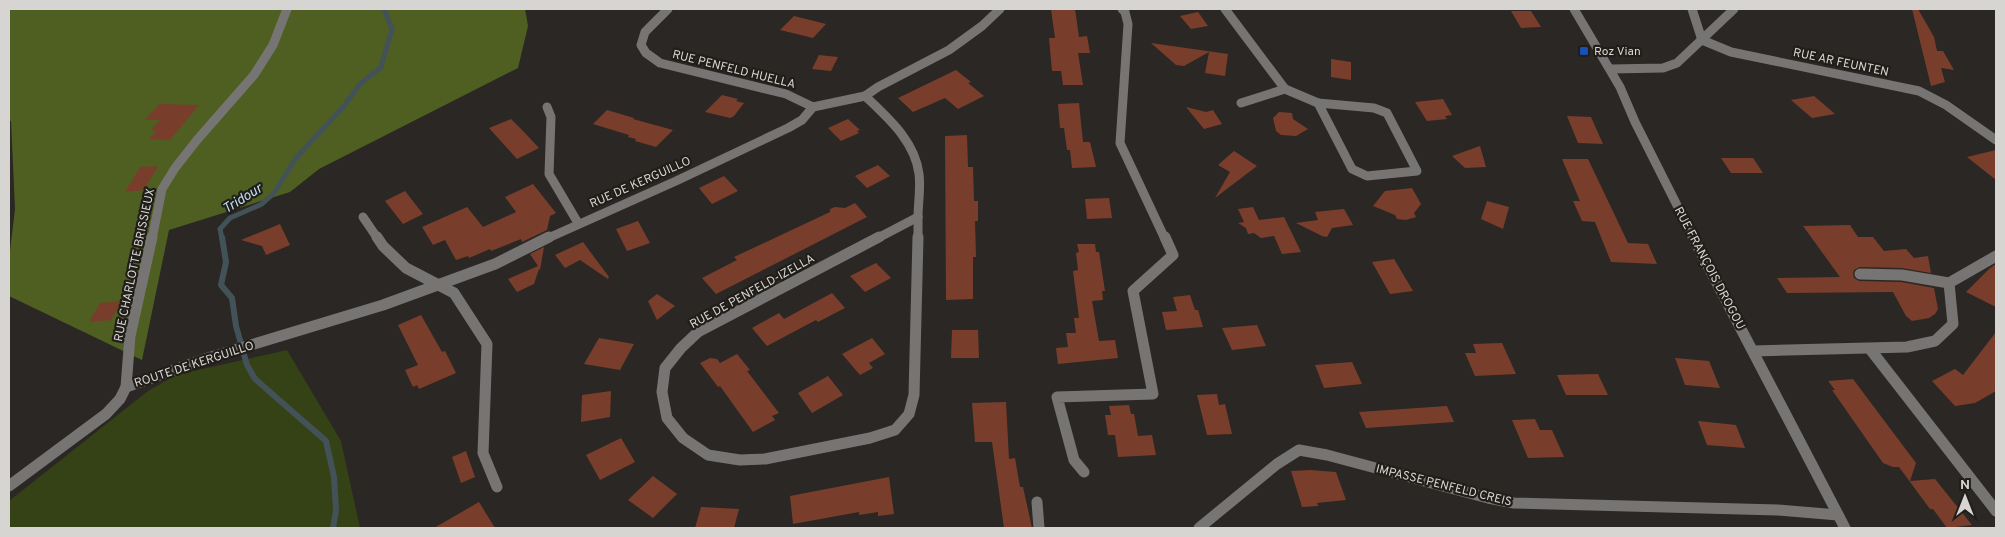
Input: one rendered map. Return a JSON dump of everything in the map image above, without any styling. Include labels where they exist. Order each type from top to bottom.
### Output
[{"type":"street","name":"RUE CHARLOTTE BRISSIEUX","points":[[126,387],[130,336],[162,189],[175,168],[197,140],[254,75],[272,45],[287,9]]},
{"type":"street","name":"RUE PENFELD HUELLA","points":[[668,9],[645,32],[641,46],[646,54],[660,63],[786,94],[813,107]]},
{"type":"street","name":"RUE DE KERGUILLO","points":[[267,341],[348,317],[495,264],[578,223],[676,181],[788,128],[802,120],[813,107],[846,98],[864,96],[949,50],[982,26],[1000,9]]},
{"type":"street","points":[[1084,472],[1074,460],[1056,397],[1153,394],[1133,291],[1173,255],[1120,143],[1128,24],[1125,12],[1122,9]]},
{"type":"street","points":[[1224,9],[1286,89],[1318,103],[1374,108],[1387,112],[1417,171],[1367,176],[1352,168],[1318,103]]},
{"type":"street","name":"RUE FRANÇOIS DROGOU","points":[[1574,9],[1611,69],[1635,122],[1715,280],[1754,351],[1845,528]]},
{"type":"street","points":[[1692,9],[1702,40]]},
{"type":"street","points":[[1611,69],[1662,68],[1677,63],[1734,9]]},
{"type":"street","name":"RUE AR FEUNTEN","points":[[1702,40],[1731,52],[1919,91],[1946,105],[1996,140]]},
{"type":"street","points":[[1241,103],[1286,89]]},
{"type":"street","name":"RUE DE PENFELD-IZELLA","points":[[864,96],[899,129],[911,151],[919,173],[914,395],[909,414],[895,430],[870,438],[765,458],[740,460],[708,455],[683,438],[667,418],[662,392],[665,368],[681,348],[698,332],[918,217]]},
{"type":"street","points":[[547,107],[551,117],[549,174],[578,223]]},
{"type":"street","points":[[363,217],[383,246],[406,268],[440,284],[454,293],[486,344],[483,453],[497,487]]},
{"type":"street","points":[[1860,274],[1902,275],[1949,284],[1996,256]]},
{"type":"street","points":[[1754,351],[1907,347],[1935,341],[1953,324],[1949,284]]},
{"type":"street","name":"ROUTE DE KERGUILLO","points":[[9,486],[106,414],[120,399],[126,387],[208,358],[267,341]]},
{"type":"street","points":[[1870,349],[1996,511]]},
{"type":"street","name":"IMPASSE PENFELD CREIS","points":[[1200,528],[1277,464],[1299,450],[1327,455],[1514,504],[1778,510],[1838,515]]},
{"type":"street","points":[[1037,502],[1039,528]]},
{"type":"green space","points":[[9,9],[525,9],[528,26],[518,68],[319,169],[290,192],[169,230],[142,360],[9,296],[9,259],[15,209],[11,121],[9,121]]},
{"type":"green space","points":[[287,350],[341,441],[360,528],[9,528],[9,501],[148,391],[176,375]]},
{"type":"building","points":[[1051,9],[1075,9],[1079,37],[1087,36],[1090,53],[1078,53],[1083,85],[1063,85],[1061,71],[1052,71],[1049,38],[1055,38]]},
{"type":"building","points":[[1912,9],[1918,9],[1934,37],[1937,51],[1943,51],[1954,70],[1941,68],[1945,82],[1931,86]]},
{"type":"building","points":[[1511,11],[1531,11],[1541,27],[1521,28]]},
{"type":"building","points":[[1198,12],[1208,26],[1191,29],[1180,16]]},
{"type":"building","points":[[794,16],[826,24],[813,38],[780,30]]},
{"type":"building","points":[[1151,43],[1228,54],[1225,76],[1205,73],[1209,52],[1184,66],[1176,65]]},
{"type":"building","points":[[819,55],[838,57],[831,71],[812,69]]},
{"type":"building","points":[[1331,59],[1351,62],[1351,80],[1331,77]]},
{"type":"building","points":[[956,70],[984,96],[958,109],[945,98],[913,112],[898,98]]},
{"type":"building","points":[[722,95],[738,99],[736,101],[744,103],[734,116],[730,118],[705,112]]},
{"type":"building","points":[[1814,96],[1835,114],[1812,118],[1791,100]]},
{"type":"building","points":[[1443,99],[1452,115],[1445,116],[1447,119],[1427,121],[1415,102]]},
{"type":"building","points":[[1079,103],[1083,142],[1090,142],[1096,167],[1072,168],[1070,150],[1067,150],[1064,128],[1060,128],[1058,104]]},
{"type":"building","points":[[159,104],[199,105],[170,140],[149,139],[157,131],[151,130],[160,120],[145,120]]},
{"type":"building","points":[[1186,107],[1206,112],[1213,110],[1222,124],[1204,129]]},
{"type":"building","points":[[607,110],[673,130],[656,147],[635,141],[636,139],[628,137],[629,135],[593,124]]},
{"type":"building","points":[[1279,112],[1292,113],[1293,119],[1308,129],[1296,136],[1281,135],[1276,131],[1273,118]]},
{"type":"building","points":[[1567,116],[1591,117],[1603,144],[1578,143]]},
{"type":"building","points":[[511,119],[539,148],[517,159],[489,128]]},
{"type":"building","points":[[848,119],[860,130],[857,131],[859,133],[841,141],[828,128]]},
{"type":"building","points":[[967,135],[968,167],[973,167],[974,201],[978,201],[978,221],[975,221],[976,257],[973,257],[973,299],[946,300],[945,136]]},
{"type":"building","points":[[1480,146],[1486,167],[1465,168],[1452,156]]},
{"type":"building","points":[[1996,150],[1996,180],[1967,157]]},
{"type":"building","points":[[1234,151],[1257,166],[1215,198],[1230,172],[1218,165]]},
{"type":"building","points":[[1721,158],[1753,158],[1763,173],[1731,173]]},
{"type":"building","points":[[1562,159],[1588,159],[1628,243],[1648,244],[1657,264],[1611,262],[1595,222],[1582,221],[1573,201],[1580,201]]},
{"type":"building","points":[[878,165],[890,176],[867,188],[855,176]]},
{"type":"building","points":[[158,166],[144,190],[125,192],[140,167]]},
{"type":"building","points":[[724,176],[738,191],[712,204],[699,188]]},
{"type":"building","points":[[533,184],[556,213],[550,216],[547,230],[522,242],[521,239],[491,251],[490,249],[469,258],[468,256],[456,260],[445,240],[433,245],[422,227],[467,207],[483,227],[516,212],[505,197]]},
{"type":"building","points":[[1412,188],[1421,204],[1414,213],[1416,217],[1406,220],[1397,219],[1395,215],[1373,206],[1385,191]]},
{"type":"building","points":[[405,191],[423,214],[403,224],[385,201]]},
{"type":"building","points":[[1109,198],[1112,218],[1087,219],[1085,199]]},
{"type":"building","points":[[1487,201],[1509,207],[1503,229],[1481,219]]},
{"type":"building","points":[[855,203],[867,217],[716,294],[702,278],[737,260],[734,257],[830,212],[830,209],[835,207],[845,208]]},
{"type":"building","points":[[1253,207],[1259,220],[1284,217],[1301,252],[1282,254],[1274,236],[1261,238],[1254,233],[1248,234],[1246,228],[1238,223],[1244,222],[1238,209]]},
{"type":"building","points":[[1344,209],[1353,225],[1332,228],[1327,237],[1296,223],[1318,220],[1315,212]]},
{"type":"building","points":[[638,221],[650,243],[627,251],[616,229]]},
{"type":"building","points":[[280,224],[290,245],[266,255],[262,246],[241,240]]},
{"type":"building","points":[[1850,225],[1858,237],[1873,237],[1884,251],[1906,249],[1914,258],[1928,256],[1931,273],[1902,268],[1860,267],[1854,270],[1853,274],[1854,278],[1859,281],[1901,282],[1934,288],[1938,309],[1935,314],[1929,318],[1912,321],[1906,316],[1893,292],[1787,293],[1777,278],[1840,277],[1803,226]]},
{"type":"building","points":[[583,242],[609,277],[608,279],[580,260],[565,268],[555,255]]},
{"type":"building","points":[[1077,244],[1095,244],[1096,252],[1099,252],[1105,291],[1102,291],[1103,300],[1092,301],[1099,341],[1115,340],[1118,358],[1058,364],[1056,348],[1068,347],[1066,333],[1076,333],[1074,318],[1079,318],[1073,271],[1078,270],[1076,253],[1079,252]]},
{"type":"building","points":[[544,247],[540,270],[534,284],[517,292],[508,279],[538,266],[530,254]]},
{"type":"building","points":[[1394,259],[1413,291],[1390,294],[1372,262]]},
{"type":"building","points":[[876,263],[891,278],[865,292],[850,276]]},
{"type":"building","points":[[1996,264],[1996,307],[1966,292]]},
{"type":"building","points":[[832,293],[845,308],[818,322],[816,320],[767,346],[752,328],[779,313],[784,319]]},
{"type":"building","points":[[657,294],[675,306],[657,320],[648,301]]},
{"type":"building","points":[[1190,295],[1195,310],[1198,310],[1203,327],[1166,330],[1162,312],[1177,311],[1173,297]]},
{"type":"building","points":[[122,301],[111,320],[89,322],[100,303]]},
{"type":"building","points":[[421,315],[442,352],[445,351],[456,373],[419,389],[417,385],[413,387],[405,370],[418,365],[398,325]]},
{"type":"building","points":[[1257,325],[1266,346],[1232,350],[1222,328]]},
{"type":"building","points":[[952,330],[978,330],[979,358],[951,358]]},
{"type":"building","points":[[1996,332],[1996,391],[1975,403],[1955,406],[1932,381],[1955,369],[1963,375]]},
{"type":"building","points":[[599,338],[634,344],[620,370],[584,364]]},
{"type":"building","points":[[872,338],[885,354],[869,363],[873,368],[860,375],[842,354]]},
{"type":"building","points":[[1502,343],[1516,374],[1475,376],[1465,353],[1476,353],[1473,344]]},
{"type":"building","points":[[737,354],[750,370],[747,371],[779,413],[772,416],[775,420],[753,432],[720,386],[718,387],[700,363],[710,358],[717,359],[720,363]]},
{"type":"building","points":[[1675,358],[1709,361],[1720,388],[1685,385]]},
{"type":"building","points":[[1352,362],[1362,384],[1324,388],[1315,365]]},
{"type":"building","points":[[1598,374],[1608,395],[1566,395],[1557,375]]},
{"type":"building","points":[[828,376],[843,395],[812,413],[798,393]]},
{"type":"building","points":[[1853,379],[1916,463],[1910,481],[1935,479],[1972,525],[1947,528],[1933,509],[1930,509],[1899,467],[1883,463],[1832,390],[1835,390],[1828,381]]},
{"type":"building","points":[[611,391],[610,417],[581,422],[582,395]]},
{"type":"building","points":[[1217,394],[1219,405],[1225,404],[1232,434],[1207,435],[1197,395]]},
{"type":"building","points":[[1006,402],[1009,459],[1015,458],[1020,487],[1023,487],[1032,528],[1004,528],[992,442],[975,442],[972,403]]},
{"type":"building","points":[[1129,405],[1131,414],[1134,414],[1138,436],[1152,435],[1156,455],[1118,457],[1115,435],[1108,435],[1105,415],[1111,415],[1109,406]]},
{"type":"building","points":[[1447,406],[1454,422],[1366,428],[1359,412]]},
{"type":"building","points":[[1535,419],[1540,430],[1552,430],[1564,457],[1528,458],[1512,420]]},
{"type":"building","points":[[1698,421],[1736,425],[1745,448],[1707,445]]},
{"type":"building","points":[[621,438],[635,462],[600,480],[586,455]]},
{"type":"building","points":[[466,451],[475,477],[461,483],[452,457]]},
{"type":"building","points":[[1291,471],[1336,472],[1346,500],[1317,503],[1318,506],[1302,507]]},
{"type":"building","points":[[653,476],[677,494],[653,518],[628,500]]},
{"type":"building","points":[[889,477],[894,514],[878,516],[878,512],[859,515],[859,512],[793,524],[790,496]]},
{"type":"building","points":[[479,502],[495,528],[434,528]]},
{"type":"building","points":[[701,507],[739,509],[734,528],[695,528]]},
{"type":"waterway","name":"Tridour","points":[[222,239],[220,229],[230,218],[262,204],[274,193],[296,158],[344,106],[360,84],[381,67],[392,29],[384,9]]},
{"type":"waterway","name":"Tridour","points":[[222,237],[226,262],[221,285],[232,298],[236,326],[247,365],[255,379],[326,441],[334,477],[336,511],[333,528]]},
{"type":"place","name":"Roz Vian","points":[[1584,51]]}]
